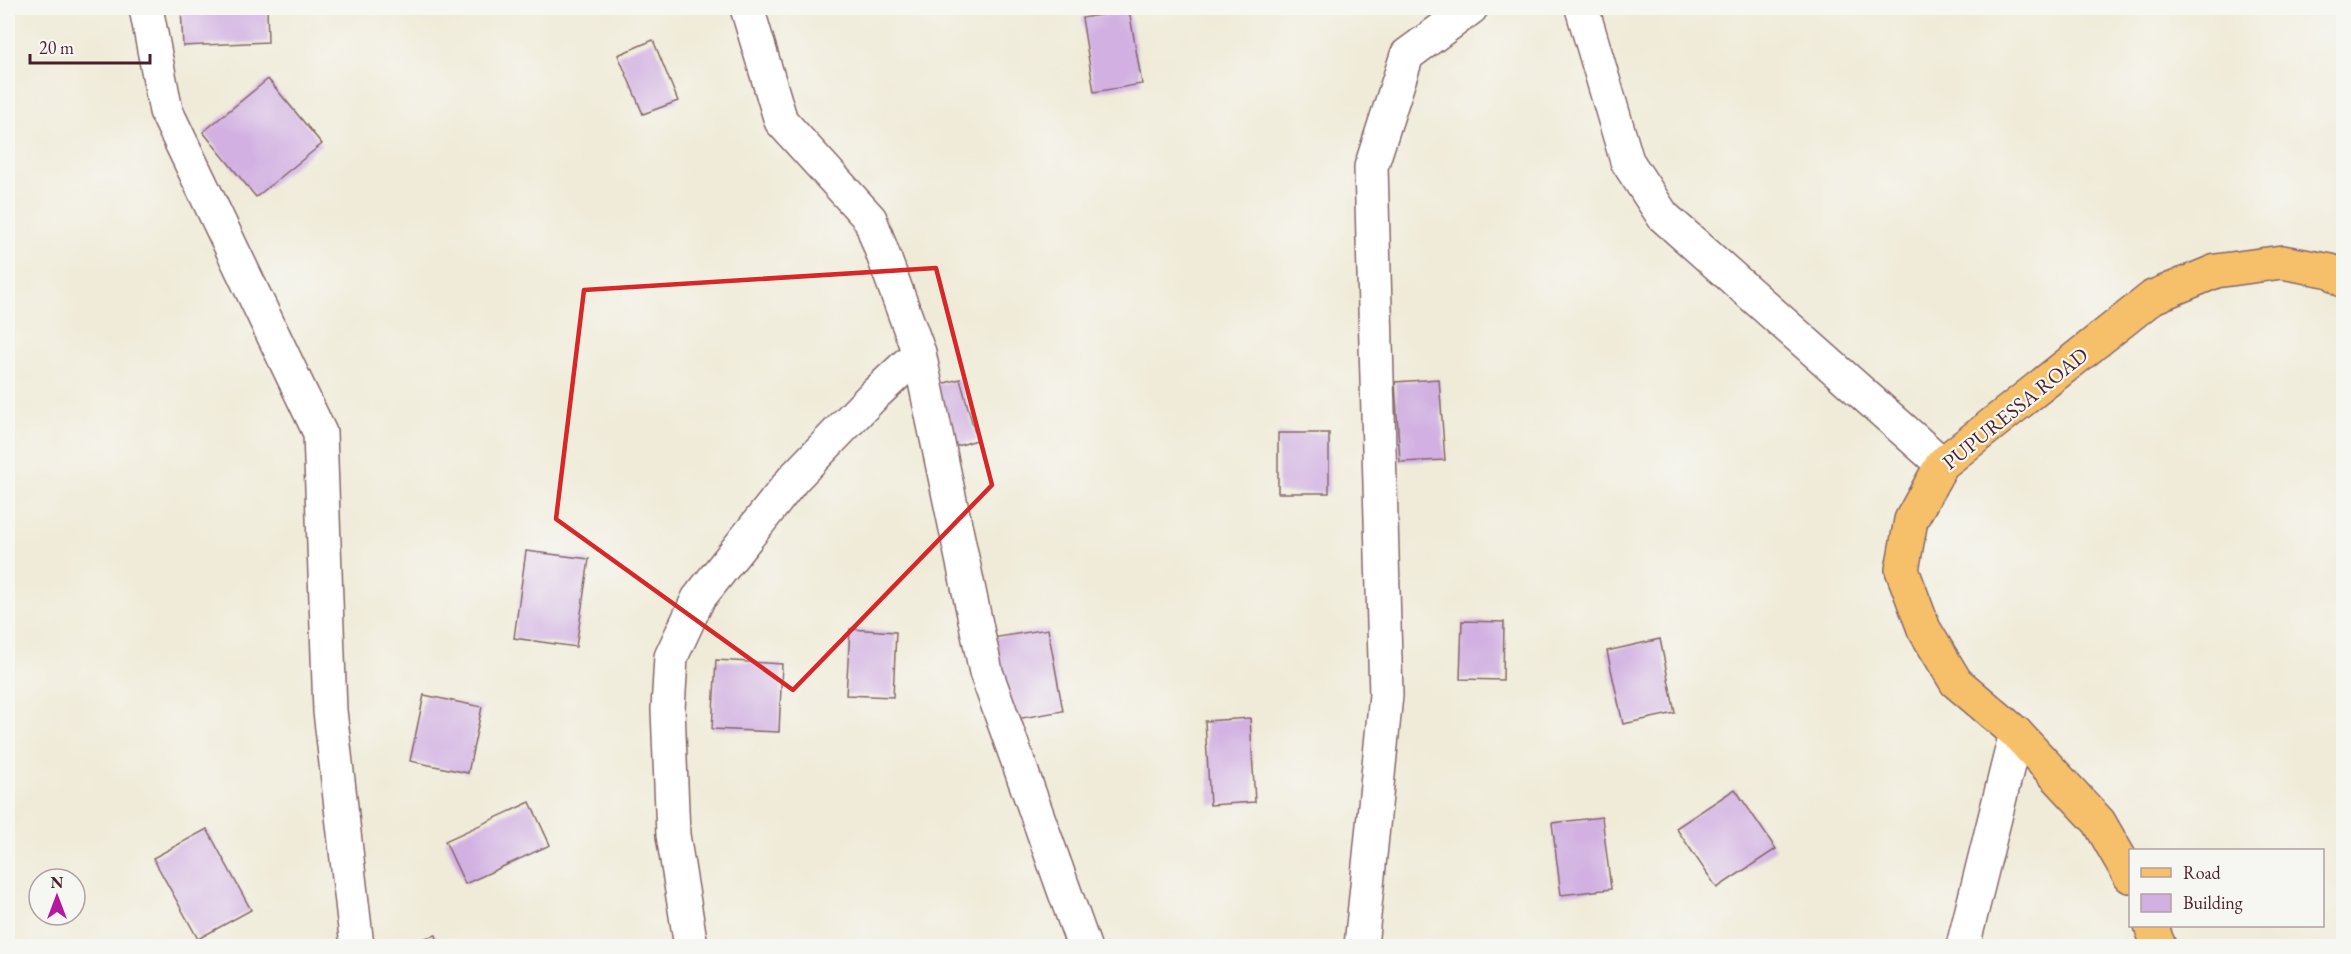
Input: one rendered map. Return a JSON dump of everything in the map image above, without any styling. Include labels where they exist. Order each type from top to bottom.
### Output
[{"type":"main road","name":"PUPURESSA ROAD","points":[[2129,874],[2099,822],[2016,733],[1956,682],[1924,629],[1902,570],[1911,520],[1942,464],[2153,297],[2216,271],[2282,262],[2331,271],[2343,281]]},
{"type":"main road","points":[[2151,927],[2159,946]]},
{"type":"street","points":[[146,8],[166,111],[320,433],[330,711],[357,946]]},
{"type":"street","points":[[747,8],[781,121],[870,219],[919,353],[986,672],[1084,946]]},
{"type":"street","points":[[1361,946],[1386,695],[1371,167],[1407,55],[1471,8]]},
{"type":"street","points":[[1582,8],[1627,161],[1663,216],[1942,464]]},
{"type":"street","points":[[691,946],[673,835],[668,709],[671,657],[698,599],[794,478],[873,396],[919,353]]},
{"type":"street","points":[[1963,946],[2016,733]]},
{"type":"highlighted area","points":[[936,268],[992,485],[793,690],[556,519],[584,290]]},
{"type":"building","points":[[181,8],[267,8],[268,42],[183,46]]},
{"type":"building","points":[[1129,10],[1142,84],[1094,92],[1082,18]]},
{"type":"building","points":[[653,40],[678,101],[643,114],[618,55]]},
{"type":"building","points":[[268,79],[322,144],[256,197],[203,132]]},
{"type":"building","points":[[960,379],[977,440],[951,448],[933,386]]},
{"type":"building","points":[[1439,379],[1445,460],[1400,462],[1395,382]]},
{"type":"building","points":[[1278,433],[1329,433],[1329,493],[1278,493]]},
{"type":"building","points":[[526,551],[589,559],[576,647],[514,638]]},
{"type":"building","points":[[1462,621],[1504,622],[1503,680],[1460,679]]},
{"type":"building","points":[[850,629],[896,632],[893,697],[846,695]]},
{"type":"building","points":[[1048,629],[1063,711],[1005,721],[992,638]]},
{"type":"building","points":[[1660,639],[1675,713],[1623,724],[1607,651]]},
{"type":"building","points":[[716,660],[782,664],[779,732],[712,729]]},
{"type":"building","points":[[424,695],[482,707],[468,773],[410,761]]},
{"type":"building","points":[[1250,718],[1255,802],[1210,805],[1205,721]]},
{"type":"building","points":[[1735,789],[1776,849],[1717,888],[1676,828]]},
{"type":"building","points":[[530,802],[550,845],[465,884],[445,841]]},
{"type":"building","points":[[1602,817],[1611,889],[1561,895],[1552,823]]},
{"type":"building","points":[[207,829],[251,910],[198,939],[153,858]]},
{"type":"building","points":[[436,935],[439,946],[397,946]]}]
